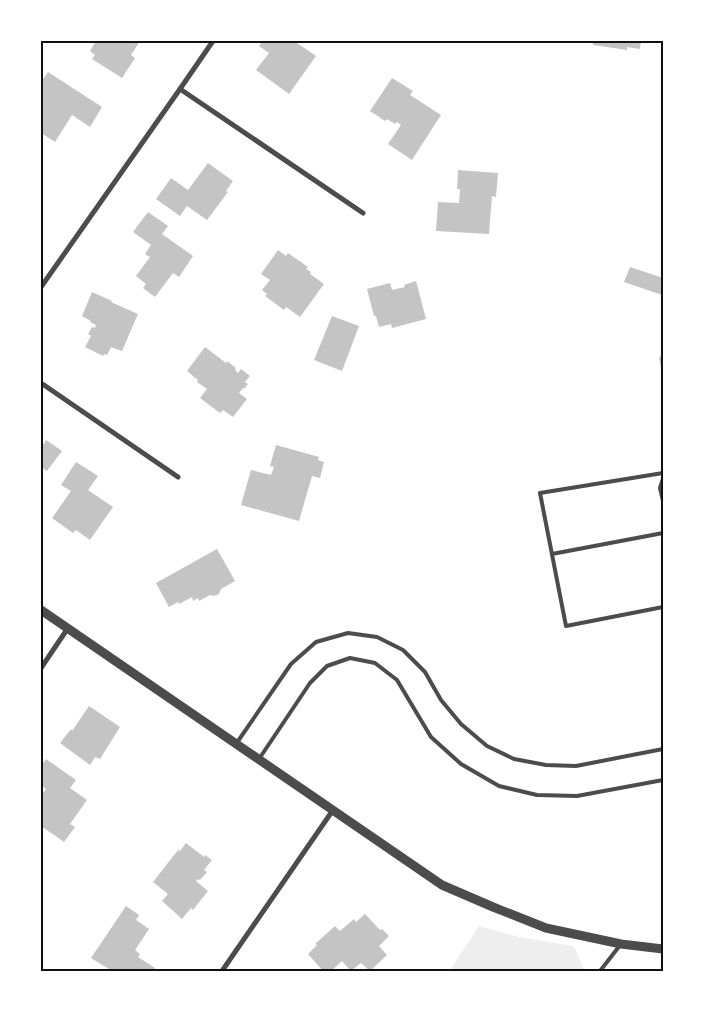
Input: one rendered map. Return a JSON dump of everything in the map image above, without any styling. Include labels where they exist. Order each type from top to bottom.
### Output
[{"type":"street","points":[[41,287],[213,41]]},
{"type":"street","points":[[180,89],[363,213]]},
{"type":"street","points":[[41,383],[178,477]]},
{"type":"street","points":[[41,610],[442,885],[546,928],[620,944],[663,949]]},
{"type":"street","points":[[41,668],[68,628]]},
{"type":"street","points":[[222,971],[333,810]]},
{"type":"lane","points":[[663,472],[540,493],[566,626],[663,607]]},
{"type":"lane","points":[[663,479],[660,488],[663,502]]},
{"type":"lane","points":[[552,554],[663,533]]},
{"type":"lane","points":[[236,744],[291,664],[316,642],[348,633],[377,636],[403,650],[424,672],[441,700],[461,724],[487,746],[514,760],[546,765],[576,766],[663,749]]},
{"type":"lane","points":[[259,760],[310,683],[327,666],[350,658],[375,663],[397,680],[431,737],[461,764],[498,786],[537,795],[576,796],[663,780]]},
{"type":"lane","points":[[600,971],[620,944]]},
{"type":"shaded area","points":[[479,926],[519,937],[574,946],[585,971],[449,971]]},
{"type":"building","points":[[96,41],[140,41],[131,55],[135,58],[122,78],[92,59],[95,55],[90,51]]},
{"type":"building","points":[[263,41],[294,41],[316,56],[289,94],[256,70],[269,53],[259,46]]},
{"type":"building","points":[[593,41],[641,41],[640,49],[627,47],[627,50],[593,45]]},
{"type":"building","points":[[48,72],[102,107],[90,127],[72,115],[55,142],[41,133],[41,82]]},
{"type":"building","points":[[392,78],[413,91],[410,95],[441,115],[412,160],[388,144],[401,125],[387,119],[385,121],[370,111]]},
{"type":"building","points":[[208,163],[233,181],[226,191],[228,192],[207,220],[187,206],[180,216],[156,199],[171,178],[188,190]]},
{"type":"building","points":[[458,170],[498,173],[496,197],[492,196],[489,234],[436,231],[438,202],[459,203],[460,189],[457,189]]},
{"type":"building","points":[[148,212],[168,226],[162,234],[193,256],[179,277],[173,273],[155,297],[143,288],[146,284],[136,276],[150,257],[145,254],[151,245],[133,232]]},
{"type":"building","points":[[278,250],[286,256],[288,253],[308,267],[306,269],[311,272],[310,274],[324,284],[300,317],[286,307],[284,310],[265,296],[267,294],[262,290],[270,280],[261,274]]},
{"type":"building","points":[[630,267],[663,278],[662,295],[624,282]]},
{"type":"building","points":[[416,281],[426,319],[392,328],[391,324],[379,327],[367,289],[390,283],[392,290],[405,287],[404,285]]},
{"type":"building","points":[[92,292],[138,314],[122,351],[111,347],[107,355],[104,354],[103,356],[85,347],[91,336],[88,334],[92,327],[95,328],[96,325],[82,316]]},
{"type":"building","points":[[332,316],[359,326],[342,371],[314,360]]},
{"type":"building","points":[[205,347],[236,368],[235,370],[238,373],[241,369],[250,376],[245,382],[248,384],[239,393],[247,399],[233,417],[223,410],[220,413],[200,398],[207,389],[187,371]]},
{"type":"building","points":[[663,352],[663,373],[662,373],[659,358]]},
{"type":"building","points":[[46,440],[62,451],[47,471],[41,467],[41,442],[44,444]]},
{"type":"building","points":[[276,445],[319,457],[318,460],[324,462],[320,478],[312,476],[299,521],[241,505],[251,470],[271,475],[274,467],[270,466]]},
{"type":"building","points":[[76,462],[98,476],[88,490],[113,507],[90,540],[76,530],[73,533],[52,518],[71,491],[61,485]]},
{"type":"building","points":[[217,549],[235,581],[221,589],[219,594],[214,596],[210,595],[199,601],[198,598],[193,601],[192,597],[169,607],[156,583]]},
{"type":"building","points":[[89,706],[120,727],[100,759],[95,757],[90,765],[60,743],[71,729],[72,731]]},
{"type":"building","points":[[46,759],[76,780],[70,788],[87,800],[70,824],[75,827],[64,842],[41,826],[41,795],[46,789],[41,785],[41,766]]},
{"type":"building","points":[[186,843],[204,857],[205,855],[212,860],[204,870],[207,872],[200,880],[196,881],[208,891],[193,910],[191,908],[182,919],[162,901],[168,894],[153,882],[178,850],[180,851]]},
{"type":"building","points":[[126,906],[139,915],[136,920],[149,929],[135,950],[140,954],[138,957],[155,968],[153,971],[112,971],[91,958]]},
{"type":"building","points":[[365,914],[380,930],[382,929],[389,936],[379,946],[387,955],[370,971],[361,963],[351,971],[342,961],[331,971],[323,971],[308,954],[317,945],[315,944],[335,926],[340,931],[354,919],[356,922]]}]
